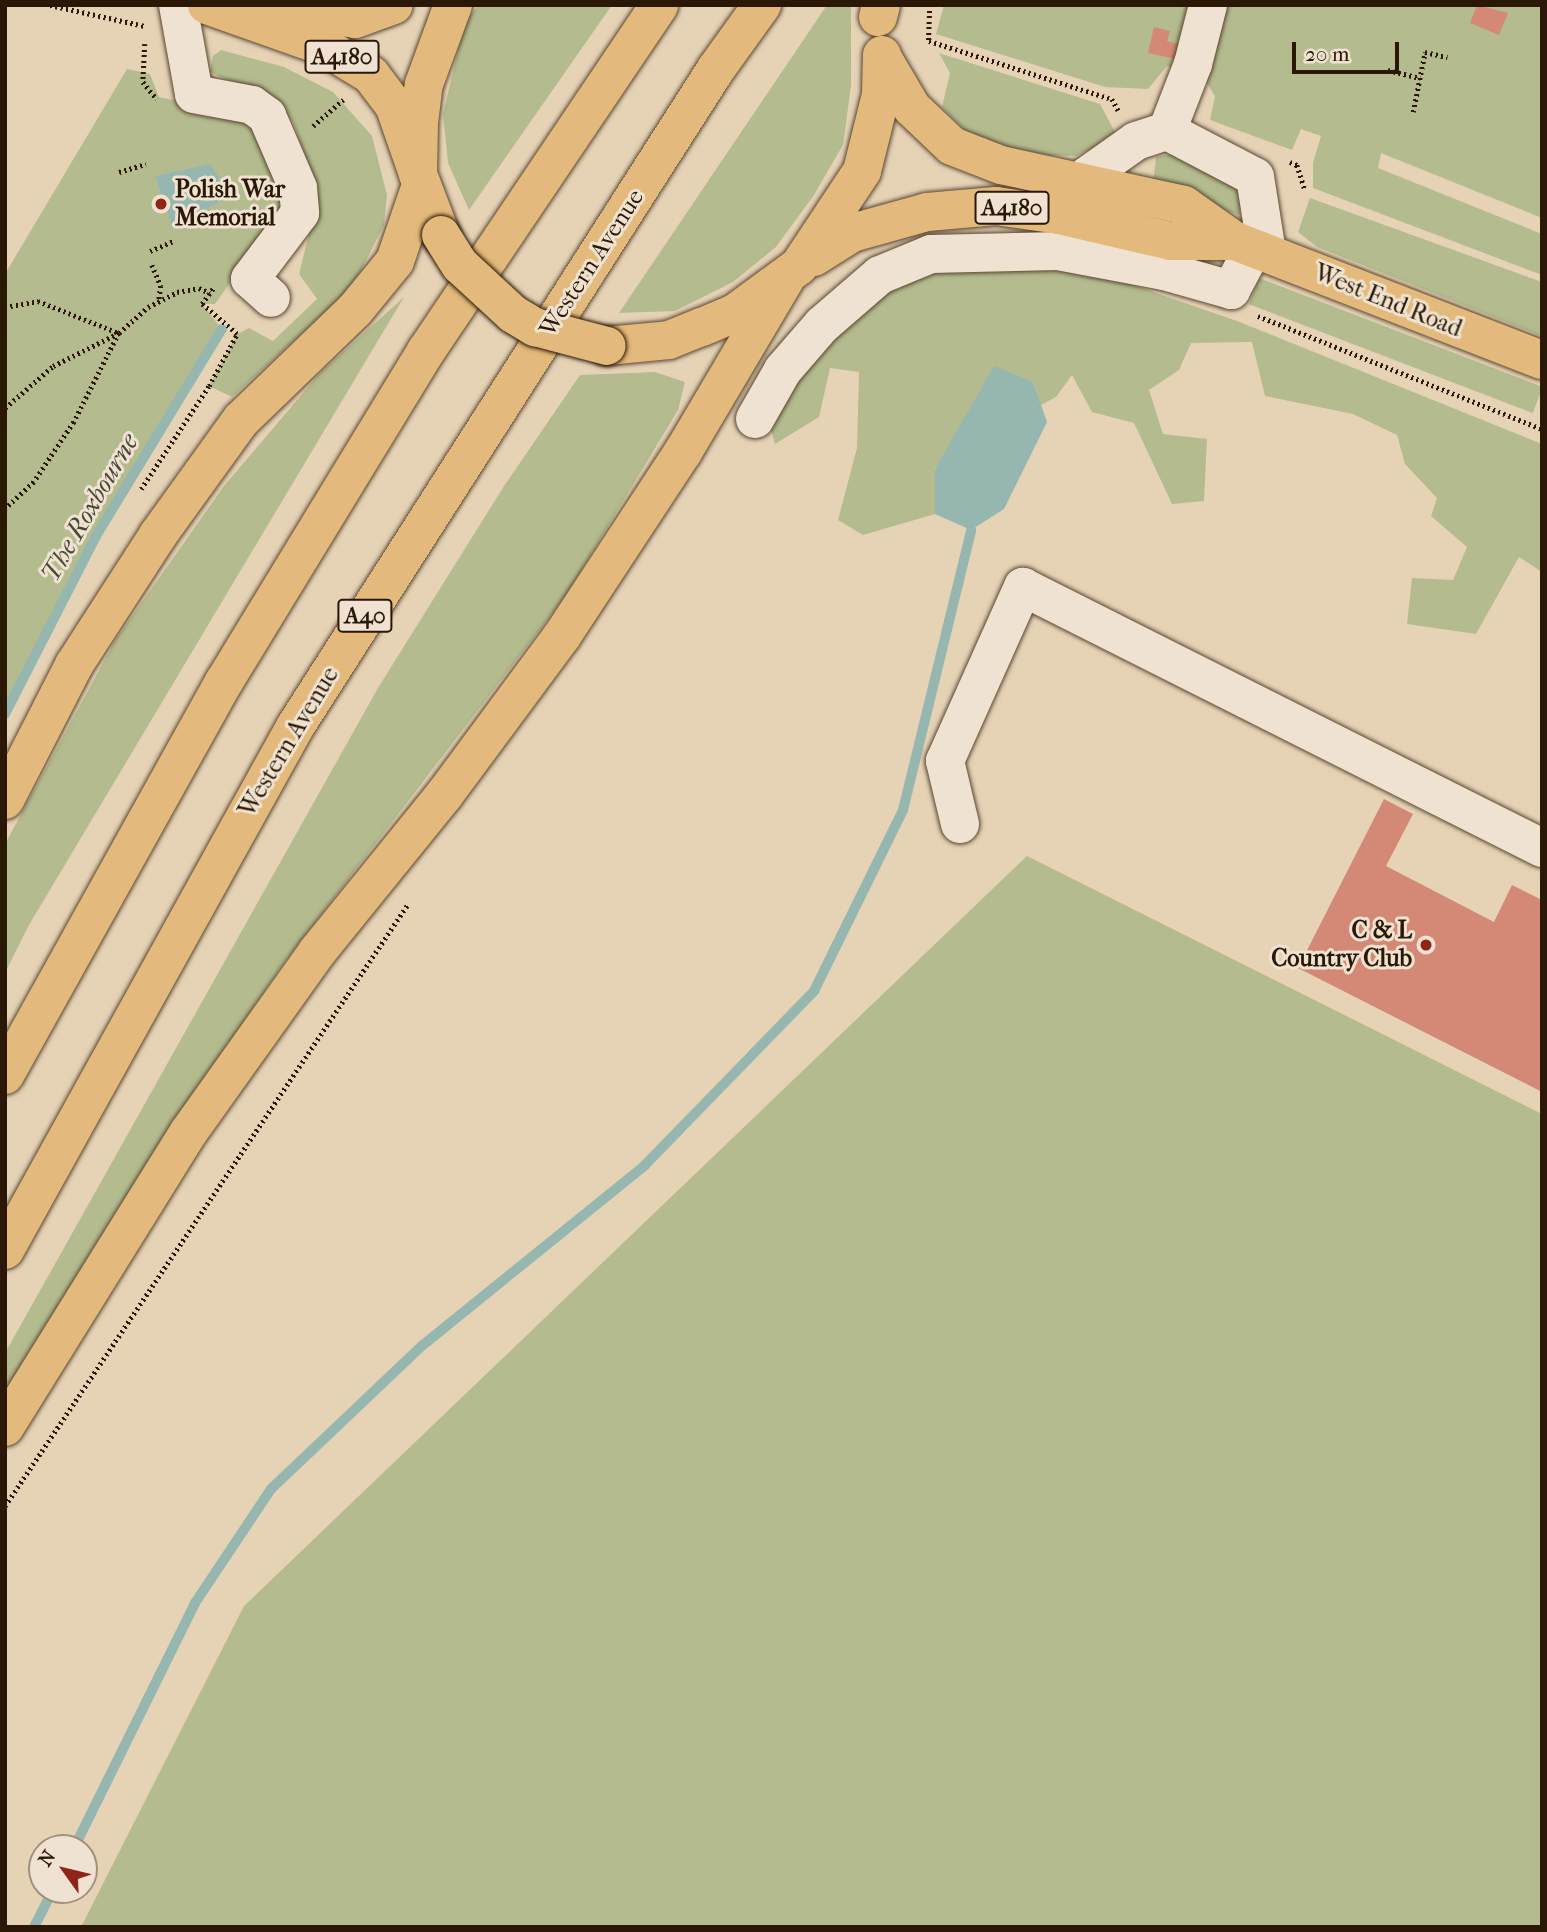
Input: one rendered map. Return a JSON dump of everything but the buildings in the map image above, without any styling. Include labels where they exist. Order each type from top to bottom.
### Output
[{"type":"main road","name":"A4180","points":[[207,5],[325,47],[371,75],[394,105],[419,180]]},
{"type":"main road","name":"A4180","points":[[253,5],[355,19],[394,5]]},
{"type":"main road","points":[[5,800],[74,665],[158,535],[241,420],[355,310],[395,261],[419,180],[424,84],[453,5]]},
{"type":"main road","points":[[5,1075],[253,635],[426,351],[659,5]]},
{"type":"main road","name":"Western Avenue","points":[[5,1250],[295,727],[716,69],[762,5]]},
{"type":"main road","points":[[5,1427],[188,1133],[317,952],[445,794],[562,636],[683,452],[793,272],[862,171],[881,95],[882,57],[878,9]]},
{"type":"main road","name":"West End Road","points":[[882,57],[912,108],[952,146],[1001,165],[1081,180],[1184,205],[1252,247],[1542,360]]},
{"type":"main road","points":[[419,180],[441,235],[460,265],[513,314],[535,327],[607,346],[669,340],[735,313],[793,272]]},
{"type":"main road","name":"West End Road","points":[[793,272],[852,233],[927,212],[996,206],[1059,215],[1171,241],[1252,247]]},
{"type":"lane","points":[[178,5],[194,94],[252,106],[267,116],[298,188],[300,213],[250,279],[271,298]]},
{"type":"lane","points":[[1167,131],[1193,64],[1208,5]]},
{"type":"lane","points":[[755,419],[783,370],[822,325],[880,275],[931,254],[1058,251],[1164,271],[1231,290],[1252,247],[1255,177],[1167,131],[1136,141],[1081,180]]},
{"type":"lane","points":[[960,824],[945,761],[1023,587],[1542,848]]},
{"type":"path","points":[[50,5],[145,26],[143,82],[153,97],[166,103]]},
{"type":"path","points":[[930,5],[929,41],[1112,99],[1124,120]]},
{"type":"path","points":[[1413,112],[1425,52],[1447,57]]},
{"type":"path","points":[[1388,70],[1420,78]]},
{"type":"path","points":[[283,153],[353,91]]},
{"type":"path","points":[[119,172],[146,164]]},
{"type":"path","points":[[150,251],[174,241]]},
{"type":"path","points":[[152,265],[161,286],[159,302]]},
{"type":"path","points":[[134,500],[209,386],[237,334],[202,304],[217,283]]},
{"type":"path","points":[[5,408],[53,366],[119,333],[159,302],[199,288],[210,293]]},
{"type":"path","points":[[5,307],[38,301],[119,333]]},
{"type":"path","points":[[1244,311],[1542,429]]},
{"type":"path","points":[[5,509],[34,482],[74,422],[119,333]]},
{"type":"path","points":[[5,1506],[410,901]]},
{"type":"green space","points":[[478,5],[612,5],[469,210],[448,163],[443,114],[464,25]]},
{"type":"green space","points":[[827,5],[851,6],[851,86],[843,145],[814,195],[776,247],[733,282],[675,311],[619,313]]},
{"type":"green space","points":[[944,5],[1542,5],[1542,218],[1381,153],[1378,168],[1542,234],[1542,275],[1313,188],[1313,163],[1321,136],[1301,129],[1292,150],[1210,120],[1215,96],[1206,82],[1167,66],[1148,89],[1105,87],[936,34]]},
{"type":"green space","points":[[221,50],[284,67],[333,92],[372,136],[387,195],[384,225],[358,276],[336,302],[232,397],[209,386],[237,334],[249,328],[273,341],[317,299],[299,274],[315,210],[309,167],[293,122],[279,103],[210,72],[213,56]]},
{"type":"green space","points":[[939,53],[1100,104],[1117,136],[1076,156],[1041,155],[975,140],[942,107],[950,73]]},
{"type":"green space","points":[[127,69],[150,74],[159,97],[254,118],[287,203],[215,304],[202,304],[222,329],[96,536],[5,714],[5,274]]},
{"type":"green space","points":[[1175,154],[1234,181],[1243,202],[1239,215],[1153,184],[1156,157]]},
{"type":"green space","points":[[1310,198],[1542,282],[1542,336],[1317,247],[1298,232]]},
{"type":"green space","points":[[934,262],[1087,269],[1237,321],[1542,444],[1542,572],[1519,557],[1476,634],[1407,624],[1412,578],[1453,580],[1467,547],[1431,516],[1437,498],[1405,464],[1397,435],[1353,414],[1265,396],[1252,342],[1191,343],[1179,370],[1149,390],[1163,434],[1207,439],[1204,501],[1172,504],[1134,423],[1092,412],[1072,375],[1056,397],[1041,405],[1033,382],[935,468],[935,514],[863,535],[838,520],[857,448],[859,372],[830,368],[819,417],[775,444],[766,411],[814,341]]},
{"type":"green space","points":[[1259,278],[1542,387],[1533,413],[1249,304]]},
{"type":"green space","points":[[404,297],[29,925],[5,973],[5,844],[116,639],[224,486],[320,373]]},
{"type":"green space","points":[[655,372],[685,382],[678,410],[567,594],[283,964],[180,1115],[5,1397],[5,1353],[378,688],[504,486],[580,375]]},
{"type":"green space","points":[[1027,856],[1542,1114],[1542,1927],[81,1927],[93,1904],[98,1904],[98,1894],[244,1606]]},
{"type":"water","points":[[210,164],[224,185],[223,200],[173,227],[155,176]]},
{"type":"water","points":[[994,366],[1033,382],[1047,422],[1004,509],[971,530],[935,514],[935,469]]},
{"type":"waterway","name":"The Roxbourne","points":[[5,714],[96,536],[222,329]]},
{"type":"waterway","points":[[81,1834],[195,1603],[271,1489],[423,1345],[645,1165],[814,991],[903,810],[971,530]]},
{"type":"waterway","points":[[34,1927],[46,1904]]},
{"type":"place","name":"Polish War Memorial","points":[[161,204]]},
{"type":"place","name":"C & L Country Club","points":[[1426,945]]}]
